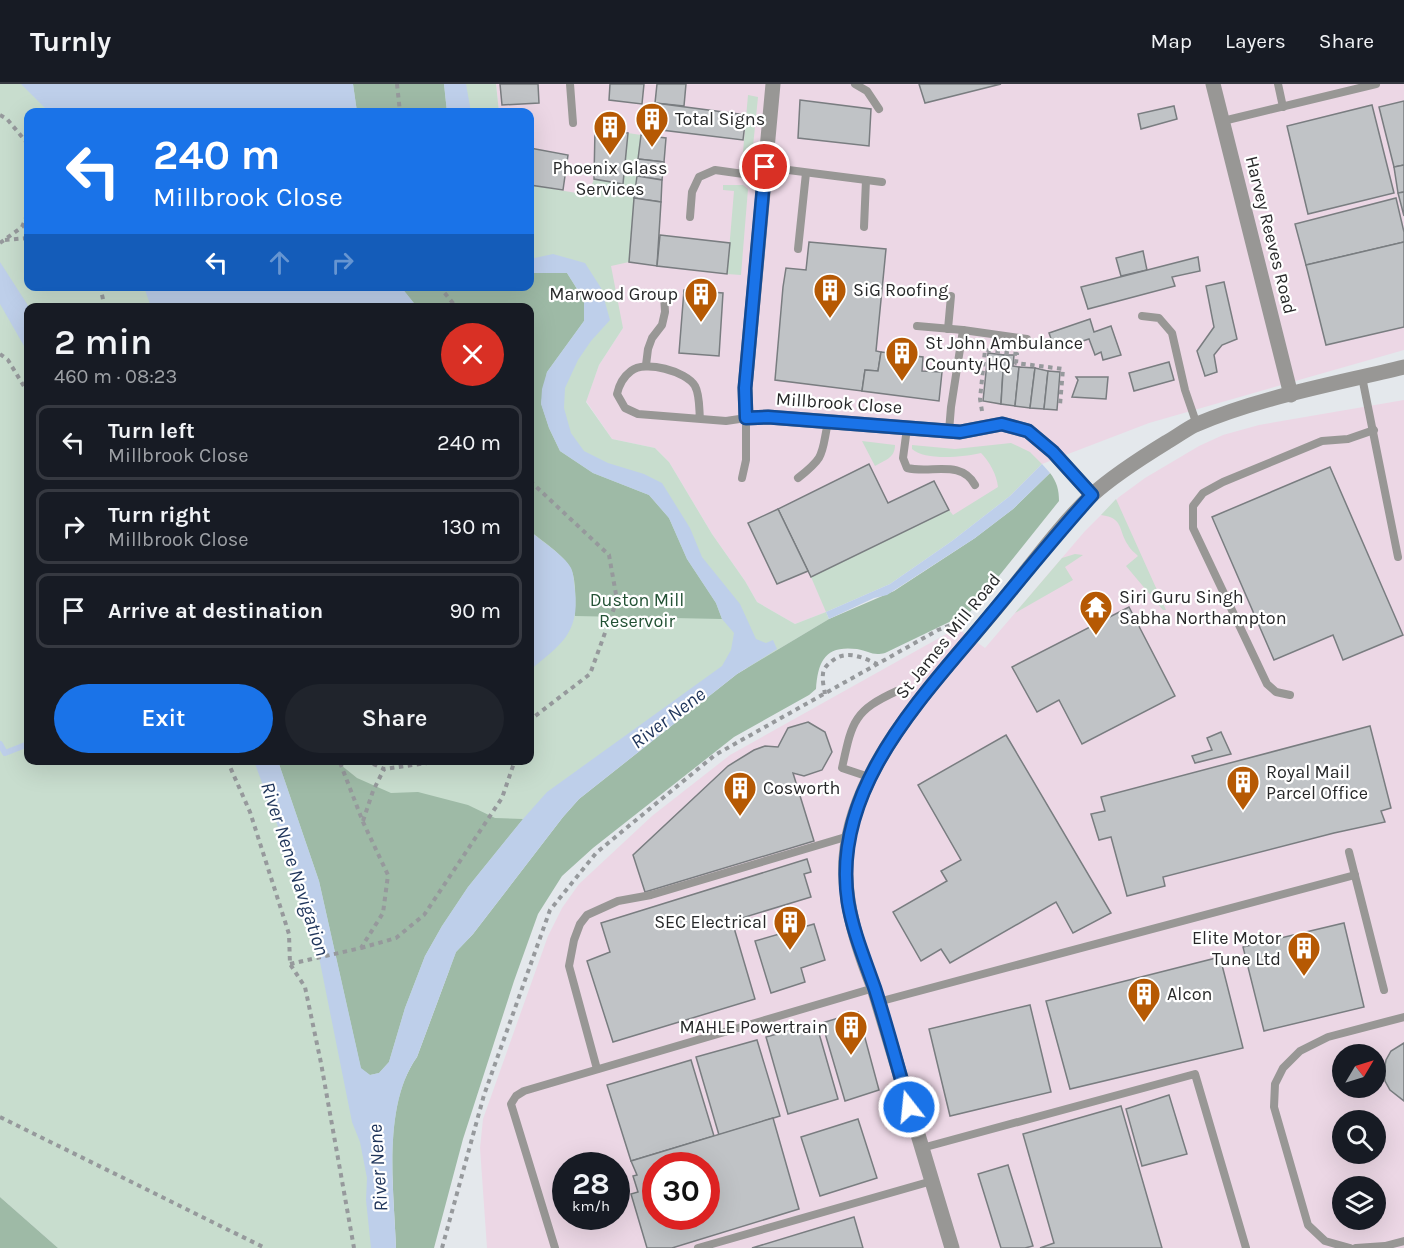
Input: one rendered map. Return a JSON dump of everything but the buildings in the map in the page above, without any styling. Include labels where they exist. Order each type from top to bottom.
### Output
[{"type":"street","points":[[746,418],[745,388],[773,84]]},
{"type":"street","name":"Harvey Reeves Road","points":[[1214,84],[1291,394]]},
{"type":"street","name":"St James Mill Road","points":[[952,1248],[876,995],[862,956],[848,900],[846,857],[856,810],[878,759],[911,712],[1055,536],[1092,495],[1137,460],[1197,425],[1291,394],[1404,367]]},
{"type":"street","name":"Millbrook Close","points":[[746,418],[768,417],[960,432],[1002,424],[1028,431],[1053,452],[1092,495]]},
{"type":"lane","points":[[570,84],[573,123]]},
{"type":"lane","points":[[855,84],[867,91],[879,109]]},
{"type":"lane","points":[[1278,84],[1283,107]]},
{"type":"lane","points":[[1223,121],[1376,84]]},
{"type":"lane","points":[[690,217],[692,192],[699,177],[715,170],[806,173],[882,182]]},
{"type":"lane","points":[[798,249],[806,173]]},
{"type":"lane","points":[[864,227],[866,180]]},
{"type":"lane","points":[[646,365],[652,338],[662,325],[665,312],[664,295]]},
{"type":"lane","points":[[948,329],[951,296]]},
{"type":"lane","points":[[1142,316],[1159,318],[1172,333],[1185,390],[1197,425]]},
{"type":"lane","points":[[917,326],[1027,339]]},
{"type":"lane","points":[[949,431],[963,330]]},
{"type":"lane","points":[[700,419],[695,386],[684,376],[646,365],[631,370],[619,384],[616,394],[625,408],[638,414],[664,418],[726,421],[746,418],[746,460],[741,478]]},
{"type":"lane","points":[[1362,377],[1398,557]]},
{"type":"lane","points":[[798,478],[821,456],[828,422]]},
{"type":"lane","points":[[907,428],[903,458],[907,468],[961,470],[970,476],[975,485]]},
{"type":"lane","points":[[1290,695],[1276,692],[1267,684],[1193,528],[1193,506],[1203,493],[1276,459],[1322,441],[1348,439],[1374,430]]},
{"type":"lane","points":[[869,777],[842,768],[850,734],[861,711],[897,691]]},
{"type":"lane","points":[[597,1069],[569,966],[574,940],[580,924],[587,915],[618,901],[651,895],[851,835]]},
{"type":"lane","points":[[1349,852],[1383,990]]},
{"type":"lane","points":[[555,1248],[512,1104],[516,1096],[524,1091],[597,1069],[876,995],[1355,875]]},
{"type":"lane","points":[[1350,1248],[1325,1241],[1308,1225],[1274,1107],[1275,1084],[1283,1068],[1300,1051],[1328,1037],[1404,1017]]},
{"type":"lane","points":[[922,1148],[1196,1074],[1245,1248]]},
{"type":"lane","points":[[698,1248],[932,1181]]},
{"type":"lane","points":[[1356,1248],[1385,1246],[1404,1241]]},
{"type":"path","points":[[397,84],[400,108]]},
{"type":"path","points":[[0,116],[7,119],[24,139]]},
{"type":"path","points":[[2,242],[22,227],[24,222]]},
{"type":"path","points":[[2,242],[24,239]]},
{"type":"path","points":[[443,291],[453,303]]},
{"type":"path","points":[[982,415],[980,399],[985,350],[1017,354],[1016,363],[1062,369],[1060,405]]},
{"type":"path","points":[[0,354],[8,360],[24,386]]},
{"type":"path","points":[[534,485],[609,555],[617,600],[590,674],[534,716]]},
{"type":"path","points":[[825,694],[822,675],[833,659],[845,655],[858,656],[878,664]]},
{"type":"path","points":[[229,765],[250,813],[289,934],[290,964],[305,987],[354,1248]]},
{"type":"path","points":[[341,765],[363,822],[388,875],[383,914],[360,948]]},
{"type":"path","points":[[376,765],[384,769],[412,765]]},
{"type":"path","points":[[290,964],[396,938],[424,915],[502,798],[513,765]]},
{"type":"path","points":[[363,822],[373,791],[384,769]]},
{"type":"path","points":[[0,1117],[265,1248]]},
{"type":"shaded area","points":[[496,84],[1404,84],[1404,350],[1149,423],[1042,464],[1010,496],[826,612],[795,624],[757,602],[712,534],[669,462],[655,448],[612,439],[586,401],[599,365],[623,328],[555,189],[534,186],[534,108],[499,108]]},
{"type":"shaded area","points":[[1404,400],[1404,1248],[487,1248],[480,1148],[483,1119],[548,936],[562,908],[579,884],[652,816],[730,755],[957,628],[985,648],[1085,531],[1119,497],[1145,478],[1199,446],[1223,435],[1259,425]]},
{"type":"green space","points":[[0,84],[496,84],[499,108],[24,108],[24,291],[534,291],[534,186],[588,195],[594,179],[623,184],[628,133],[641,135],[629,262],[611,266],[623,328],[599,365],[586,402],[612,439],[655,448],[669,462],[712,534],[757,602],[795,624],[826,612],[829,619],[747,668],[743,663],[541,821],[412,1030],[383,1248],[58,1248],[0,1197]]},
{"type":"green space","points":[[353,84],[444,84],[447,108],[356,108]]},
{"type":"green space","points":[[748,95],[758,97],[751,166],[742,163]]},
{"type":"green space","points":[[723,185],[743,185],[748,189],[741,275],[727,274],[734,191],[723,190]]},
{"type":"green space","points":[[534,273],[567,273],[584,300],[584,321],[547,372],[541,403],[560,451],[593,473],[649,495],[669,518],[687,559],[716,603],[722,619],[575,616],[575,586],[571,569],[558,554],[534,534],[534,303],[414,303],[404,291],[534,291]]},
{"type":"green space","points":[[862,441],[895,445],[895,449],[889,458],[875,466]]},
{"type":"green space","points":[[1011,443],[1030,452],[1042,464],[1010,496],[952,541],[890,584],[826,612],[811,577],[949,510],[953,515],[998,487],[992,469],[981,453],[935,457],[918,453],[912,449],[912,445],[955,449]]},
{"type":"green space","points":[[1050,473],[1057,486],[1059,501],[970,612],[885,653],[874,654],[846,648],[830,653],[821,663],[816,689],[809,695],[734,737],[593,848],[562,876],[538,914],[514,981],[463,1139],[434,1248],[396,1248],[393,1175],[394,1124],[406,1077],[417,1057],[456,952],[473,934],[563,817],[579,799],[737,674],[829,619],[894,591],[975,538],[1013,509]]},
{"type":"green space","points":[[1116,499],[1166,610],[1163,610],[1126,566],[1138,556],[1125,540],[1117,522],[1101,515]]},
{"type":"green space","points":[[1075,554],[1083,555],[1065,567],[1073,580],[1015,613],[1062,558]]},
{"type":"green space","points":[[279,765],[341,765],[357,778],[391,793],[418,792],[468,805],[495,818],[523,819],[468,887],[442,926],[425,956],[405,1008],[389,1062],[379,1073],[370,1075],[361,1069],[319,881]]},
{"type":"green space","points":[[0,1197],[58,1248],[0,1248]]},
{"type":"water","points":[[21,84],[353,84],[356,108],[45,108]]},
{"type":"water","points":[[444,84],[466,84],[470,108],[447,108]]},
{"type":"water","points":[[553,254],[585,263],[601,288],[610,320],[578,360],[565,388],[564,408],[571,433],[584,451],[608,463],[644,474],[662,483],[690,528],[702,557],[740,604],[756,639],[766,643],[773,640],[777,649],[737,674],[579,799],[473,934],[456,952],[399,1099],[394,1124],[393,1149],[396,1248],[371,1248],[366,1200],[367,1178],[360,1142],[352,1122],[316,942],[288,854],[255,765],[279,765],[319,881],[361,1068],[370,1075],[379,1073],[389,1062],[405,1008],[425,956],[468,887],[547,792],[722,666],[731,650],[734,633],[722,619],[716,603],[687,559],[669,518],[649,495],[593,473],[560,451],[541,404],[542,389],[547,372],[584,321],[584,300],[567,273],[534,273],[534,258]]},
{"type":"water","points":[[0,262],[26,303],[24,303],[24,346],[0,304]]},
{"type":"water","points":[[145,291],[404,291],[414,303],[150,303]]},
{"type":"water","points":[[1042,464],[1050,473],[1013,509],[975,538],[887,595],[874,598],[829,619],[826,612],[890,584],[952,541],[1010,496]]},
{"type":"water","name":"Duston Mill Reservoir","points":[[534,534],[568,563],[574,580],[576,606],[571,629],[550,654],[534,667]]},
{"type":"waterway","points":[[0,744],[5,753],[24,746]]},
{"type":"place","name":"Total Signs","points":[[652,148]]},
{"type":"place","name":"Phoenix Glass Services","points":[[610,156]]},
{"type":"place","name":"SiG Roofing","points":[[830,319]]},
{"type":"place","name":"Marwood Group","points":[[701,323]]},
{"type":"place","name":"St John Ambulance County HQ","points":[[902,382]]},
{"type":"place","name":"Siri Guru Singh Sabha Northampton","points":[[1096,636]]},
{"type":"place","name":"Royal Mail Parcel Office","points":[[1243,811]]},
{"type":"place","name":"Cosworth","points":[[740,817]]},
{"type":"place","name":"SEC Electrical","points":[[790,951]]},
{"type":"place","name":"Elite Motor Tune Ltd","points":[[1304,977]]},
{"type":"place","name":"Alcon","points":[[1144,1023]]},
{"type":"place","name":"MAHLE Powertrain","points":[[851,1056]]},
{"type":"route","points":[[765,167],[745,388],[746,418],[768,417],[960,432],[1002,424],[1028,431],[1053,452],[1092,495],[1055,536],[911,712],[878,759],[856,810],[846,857],[848,900],[862,956],[874,988],[909,1107]]},
{"type":"water label","name":"River Nene","points":[[668,718]]},
{"type":"water label","name":"River Nene Navigation","points":[[295,869]]},
{"type":"water label","name":"River Nene","points":[[378,1168]]}]
